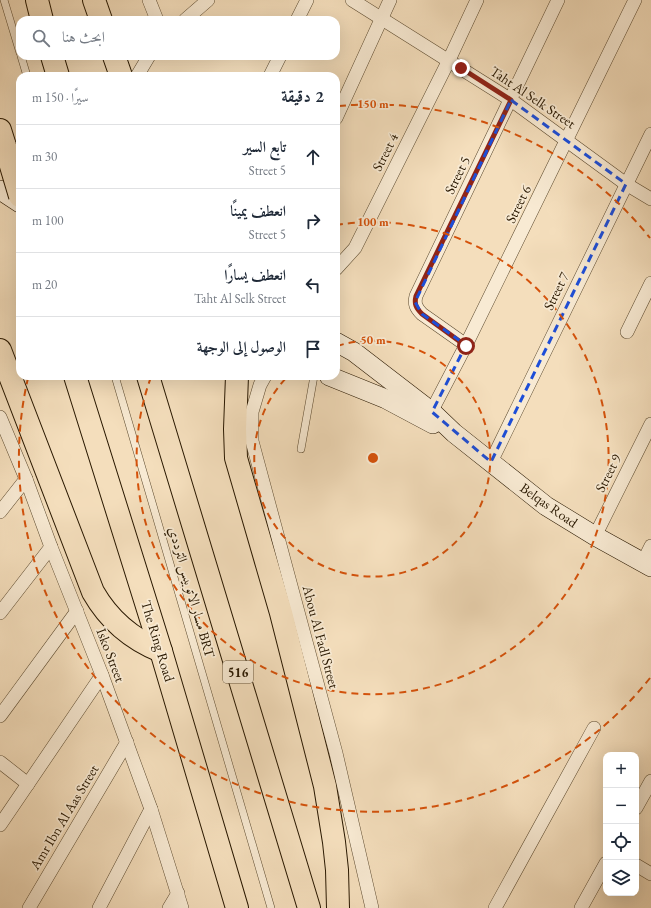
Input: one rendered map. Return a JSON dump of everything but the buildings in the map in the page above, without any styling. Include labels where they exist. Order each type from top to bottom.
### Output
[{"type":"highway","points":[[37,0],[41,16]]},
{"type":"highway","points":[[94,0],[100,16]]},
{"type":"highway","points":[[53,60],[57,72]]},
{"type":"highway","points":[[115,60],[120,72]]},
{"type":"highway","points":[[2,145],[16,185]]},
{"type":"highway","points":[[0,350],[93,592],[104,609],[118,625],[138,640],[161,651]]},
{"type":"highway","name":"The Ring Road","points":[[76,380],[161,651],[237,908]]},
{"type":"highway","name":"516","points":[[149,380],[309,908]]},
{"type":"highway","points":[[237,380],[235,429],[236,458],[281,613],[325,786],[334,842],[338,908]]},
{"type":"main road","points":[[2,145],[16,166]]},
{"type":"main road","points":[[0,190],[16,200]]},
{"type":"main road","points":[[340,344],[354,352],[429,416]]},
{"type":"main road","points":[[339,380],[429,416]]},
{"type":"main road","name":"Belqas Road","points":[[429,416],[491,462],[546,506],[595,536],[648,558]]},
{"type":"street","points":[[149,0],[155,16]]},
{"type":"street","points":[[190,16],[208,0]]},
{"type":"street","points":[[299,16],[307,0]]},
{"type":"street","name":"Taht Al Selk Street","points":[[352,0],[511,100],[626,184],[651,199]]},
{"type":"street","points":[[340,109],[390,0]]},
{"type":"street","name":"Street 4","points":[[340,265],[355,248],[449,60],[477,0]]},
{"type":"street","name":"Street 5","points":[[466,346],[422,314],[414,302],[558,0]]},
{"type":"street","name":"Street 6","points":[[429,416],[466,346],[635,0]]},
{"type":"street","points":[[139,72],[147,60]]},
{"type":"street","points":[[272,72],[278,60]]},
{"type":"street","name":"Street 7","points":[[491,462],[651,134]]},
{"type":"street","points":[[627,332],[651,283]]},
{"type":"street","name":"Abou Al Fadl Street","points":[[263,380],[252,412],[252,441],[336,753],[372,908]]},
{"type":"street","name":"Isko Street","points":[[0,417],[26,479],[127,742],[151,810],[182,908]]},
{"type":"street","name":"Street 9","points":[[595,536],[651,424]]},
{"type":"street","points":[[0,512],[26,479]]},
{"type":"street","points":[[0,613],[51,546]]},
{"type":"street","points":[[0,716],[77,611]]},
{"type":"street","points":[[0,825],[102,675]]},
{"type":"street","points":[[495,908],[594,728]]},
{"type":"street","name":"Amr Ibn Al Aas Street","points":[[29,908],[127,742]]},
{"type":"street","points":[[0,762],[28,784]]},
{"type":"street","points":[[639,803],[651,781]]},
{"type":"street","points":[[99,908],[151,810]]},
{"type":"street","points":[[639,867],[651,874]]},
{"type":"street","points":[[581,908],[603,868]]},
{"type":"street","points":[[169,908],[178,893]]},
{"type":"lane","points":[[4,0],[16,40]]},
{"type":"lane","points":[[22,60],[26,72]]},
{"type":"lane","name":"مسار الاتوبيس الترددي BRT","points":[[116,380],[271,908]]},
{"type":"lane","points":[[301,449],[313,380]]},
{"type":"highlighted area","points":[[511,100],[626,184],[491,462],[432,412],[466,345],[422,314],[415,302]]},
{"type":"route","points":[[461,68],[511,100],[414,302],[422,314],[466,346]]}]
